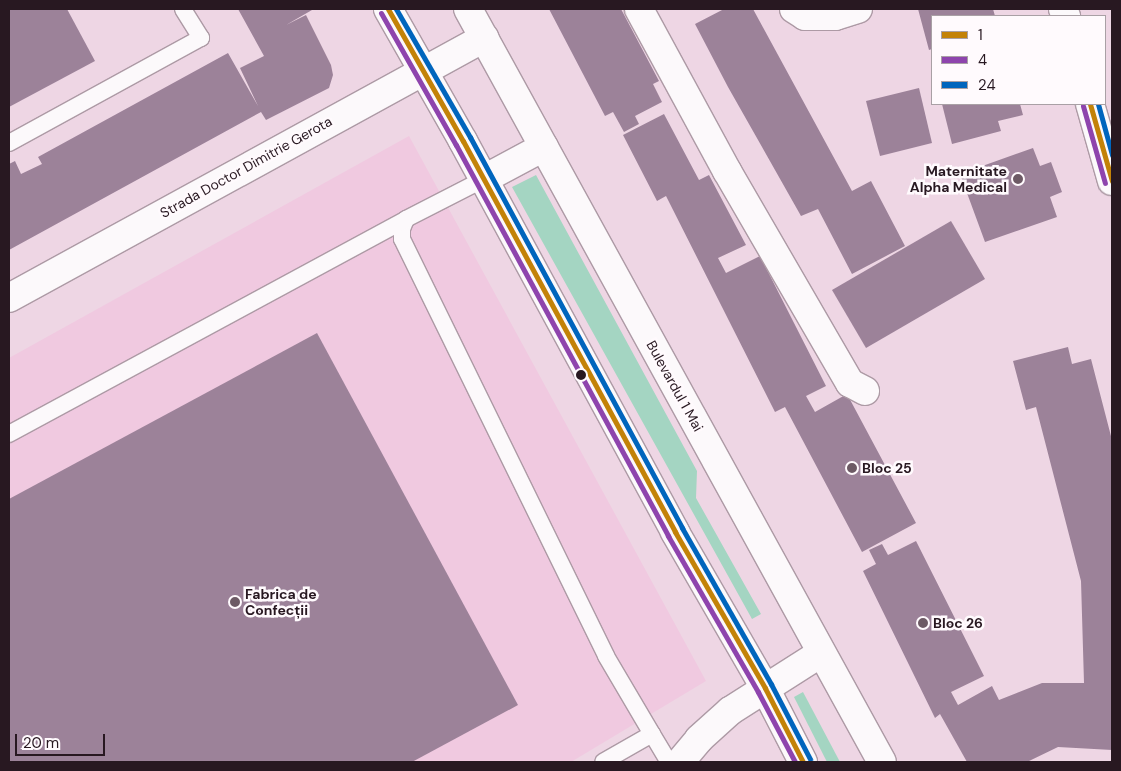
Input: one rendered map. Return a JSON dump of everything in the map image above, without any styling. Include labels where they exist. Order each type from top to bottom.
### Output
[{"type":"main road","points":[[388,9],[424,69],[676,532],[765,688],[803,762]]},
{"type":"main road","name":"Bulevardul 1 Mai","points":[[468,9],[882,762]]},
{"type":"main road","points":[[639,9],[728,171],[850,383],[865,391]]},
{"type":"main road","points":[[794,9],[806,16],[835,16],[858,9]]},
{"type":"main road","name":"Strada Doctor Dimitrie Gerota","points":[[9,298],[424,69],[484,38]]},
{"type":"main road","points":[[1090,105],[1112,181]]},
{"type":"main road","points":[[484,179],[544,147]]},
{"type":"main road","points":[[680,762],[699,739],[730,711],[821,653]]},
{"type":"lane","points":[[9,143],[200,38],[183,9]]},
{"type":"lane","points":[[9,434],[406,219],[484,179]]},
{"type":"lane","points":[[406,219],[402,229],[402,239],[606,656],[669,762]]},
{"type":"lane","points":[[603,762],[652,734]]},
{"type":"shaded area","points":[[409,136],[706,681],[571,762],[9,762],[9,358]]},
{"type":"green space","points":[[536,175],[697,471],[696,498],[761,614],[752,619],[512,187]]},
{"type":"green space","points":[[803,692],[840,762],[827,762],[794,697]]},
{"type":"building","points":[[9,9],[67,9],[95,61],[9,107]]},
{"type":"building","points":[[238,9],[311,9],[286,25],[306,15],[331,65],[333,75],[329,88],[266,120],[261,112],[9,250],[9,164],[15,161],[21,174],[42,164],[38,157],[228,53],[258,106],[240,68],[264,56]]},
{"type":"building","points":[[549,9],[621,9],[659,81],[653,84],[662,102],[635,116],[639,124],[624,132],[613,112],[605,116]]},
{"type":"building","points":[[724,9],[753,9],[852,191],[871,181],[905,246],[852,274],[818,209],[801,216],[728,87],[695,24]]},
{"type":"building","points":[[918,9],[993,9],[995,15],[931,15],[931,49],[929,50]]},
{"type":"building","points":[[919,88],[932,143],[880,156],[866,101]]},
{"type":"building","points":[[942,105],[1020,105],[1023,115],[998,121],[1001,131],[952,144]]},
{"type":"building","points":[[664,114],[699,180],[709,175],[746,245],[718,258],[726,273],[760,256],[826,386],[806,396],[815,412],[847,394],[916,523],[862,552],[785,407],[775,412],[666,196],[657,201],[623,135]]},
{"type":"building","points":[[1033,148],[1040,166],[1051,162],[1062,192],[1050,197],[1057,217],[985,242],[960,174]]},
{"type":"building","points":[[951,221],[985,279],[866,348],[832,290]]},
{"type":"building","name":"Fabrica de Confecții","points":[[317,333],[518,705],[412,762],[9,762],[9,499]]},
{"type":"building","points":[[1068,347],[1072,364],[1091,359],[1112,440],[1112,750],[1058,747],[1027,762],[967,762],[940,714],[935,718],[863,571],[876,564],[869,550],[882,544],[888,555],[916,541],[984,676],[951,692],[958,705],[992,686],[999,700],[1042,683],[1084,683],[1081,581],[1036,407],[1026,410],[1013,361]]},
{"type":"transit line","name":"1","points":[[388,9],[463,141],[675,532],[765,688],[803,762]]},
{"type":"transit line","name":"24","points":[[396,9],[470,137],[682,528],[771,684],[810,759]]},
{"type":"transit line","name":"4","points":[[381,13],[456,145],[668,536],[758,692],[795,762]]},
{"type":"transit line","name":"1","points":[[1090,105],[1112,181]]},
{"type":"transit line","name":"24","points":[[1098,105],[1112,155]]},
{"type":"transit line","name":"4","points":[[1083,106],[1105,183]]},
{"type":"place","name":"Maternitate Alpha Medical","points":[[1018,179]]},
{"type":"place","name":"Bloc 25","points":[[852,468]]},
{"type":"place","name":"Fabrica de Confecții","points":[[235,602]]},
{"type":"place","name":"Bloc 26","points":[[923,623]]}]
